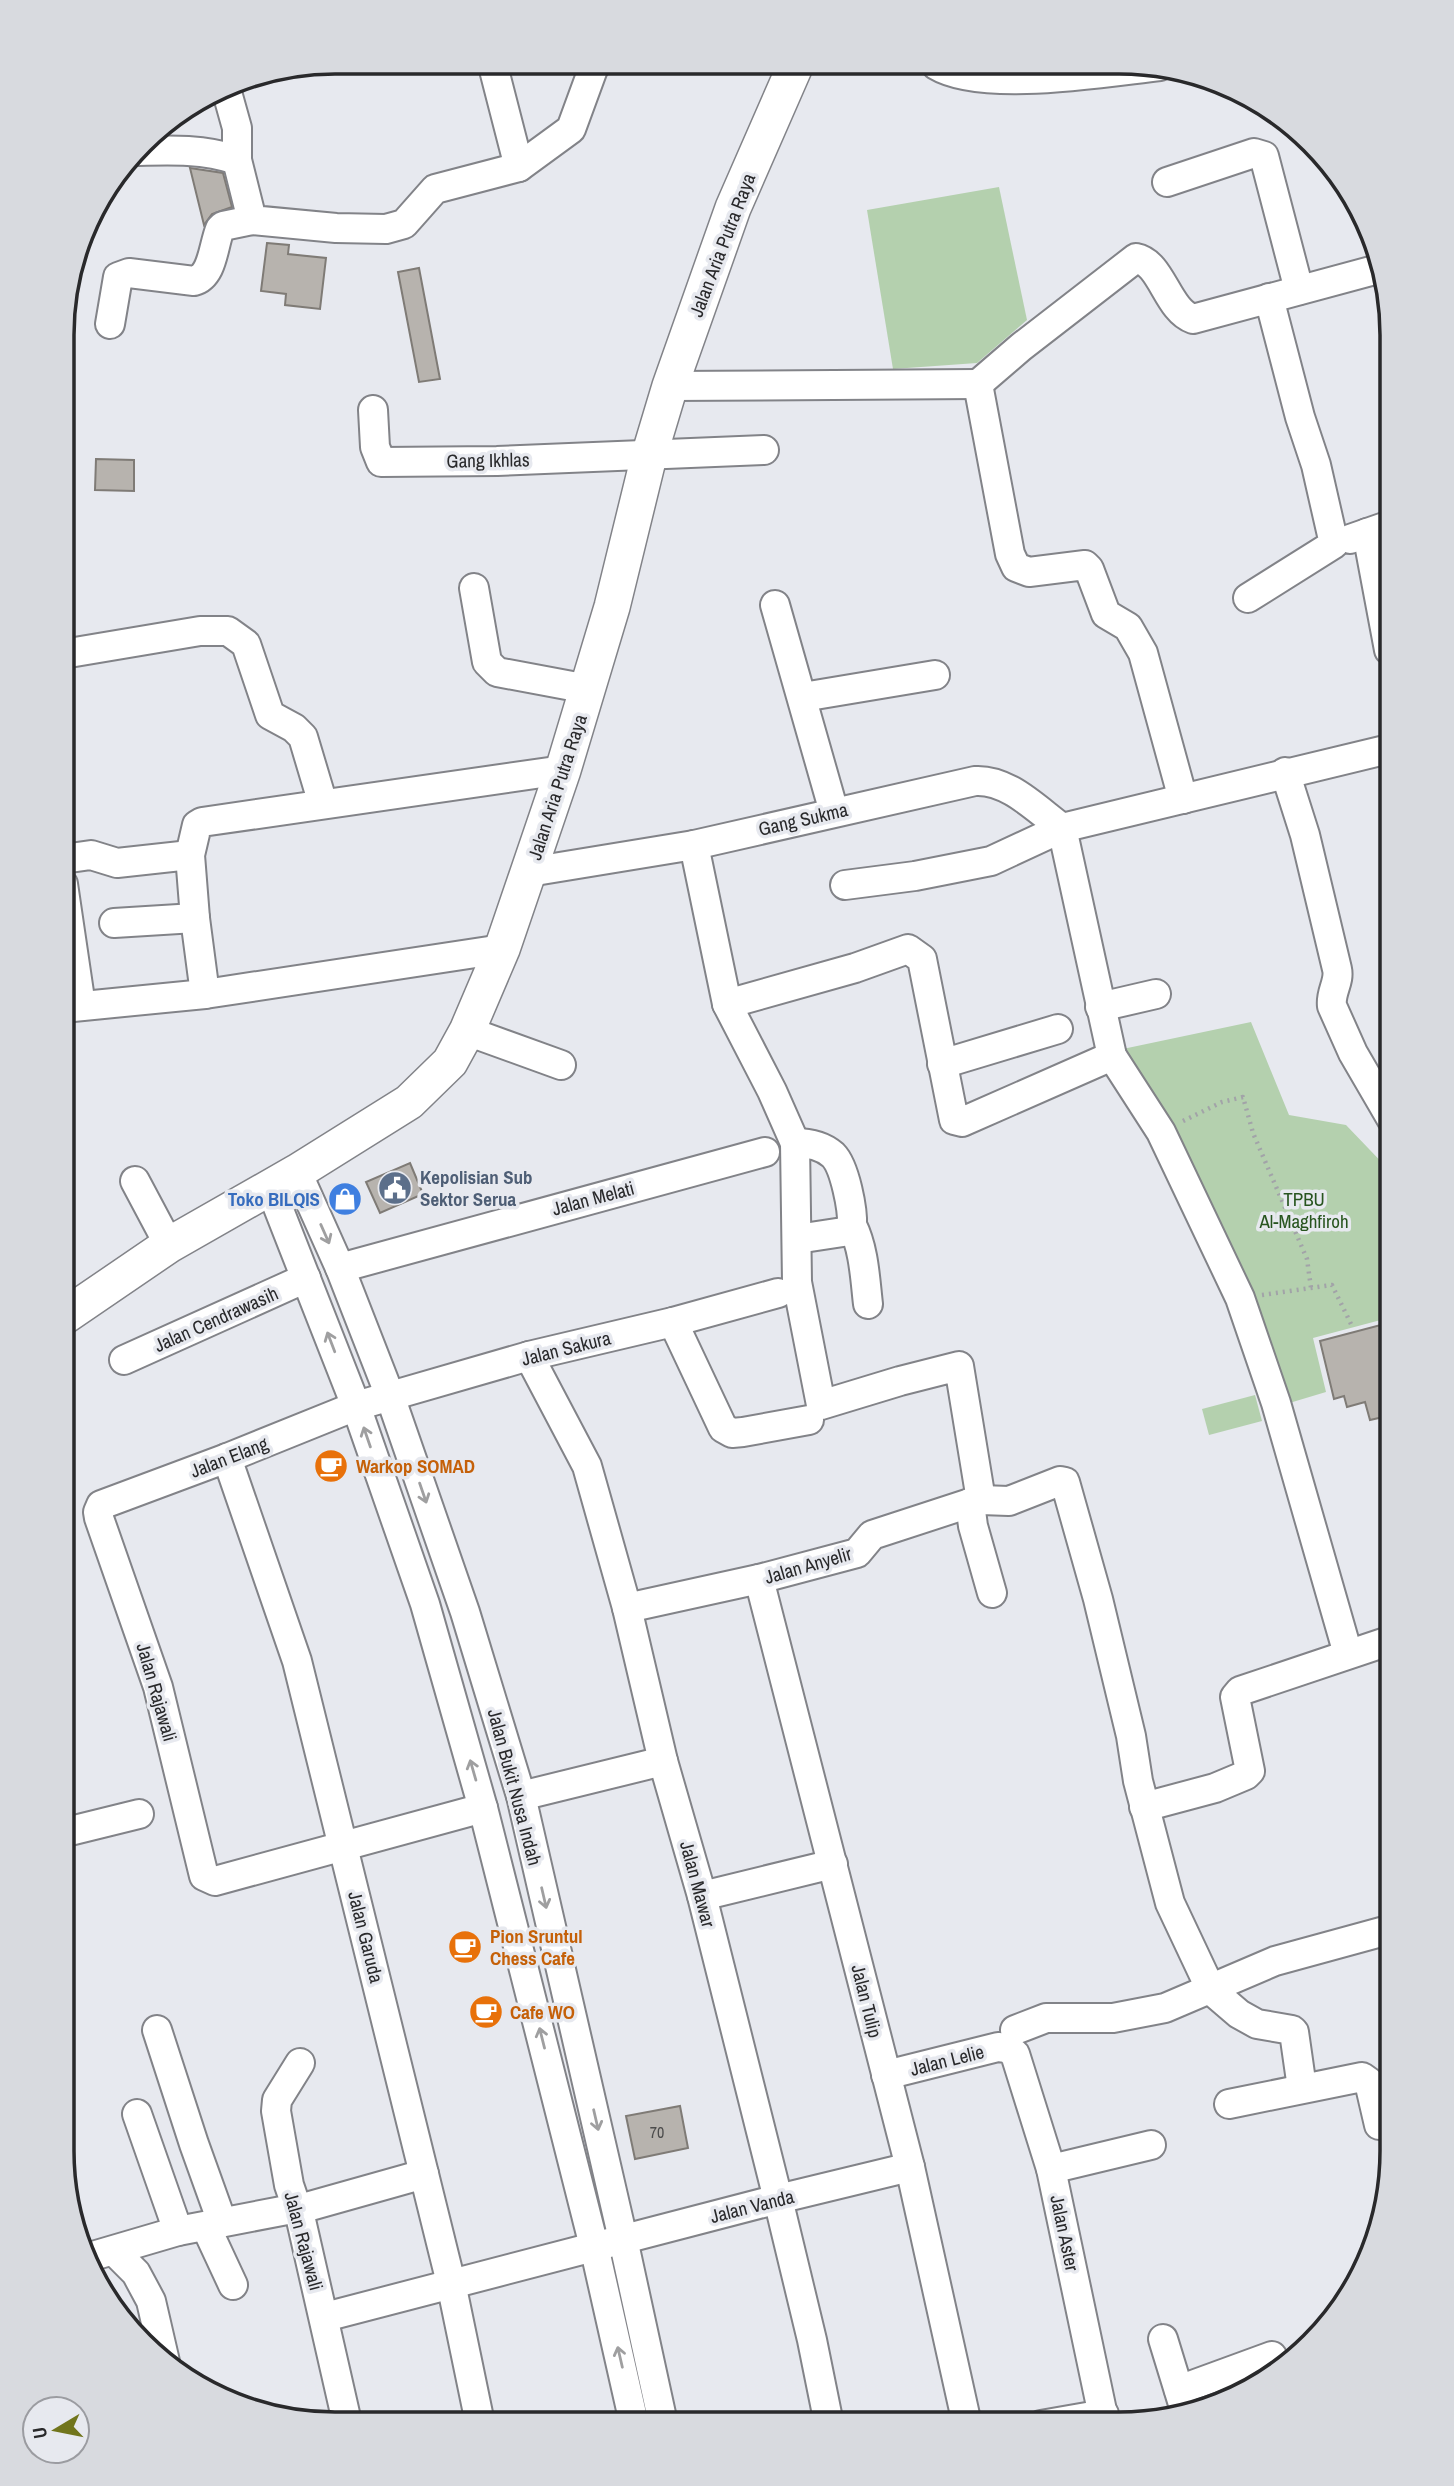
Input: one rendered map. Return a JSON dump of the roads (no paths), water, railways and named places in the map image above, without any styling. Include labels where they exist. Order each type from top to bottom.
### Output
[{"type":"main road","name":"Jalan Aria Putra Raya","points":[[74,1310],[169,1245],[283,1180],[410,1102],[450,1062],[467,1031],[502,949],[563,770],[612,607],[649,456],[670,386],[733,208],[792,74]]},
{"type":"street","points":[[495,74],[520,167]]},
{"type":"street","points":[[110,324],[118,277],[129,273],[194,281],[201,279],[207,272],[223,226],[252,220],[336,228],[386,229],[404,224],[435,189],[520,167],[570,130],[593,74]]},
{"type":"street","points":[[960,74],[987,78],[1040,74]]},
{"type":"street","points":[[228,96],[237,128],[237,160],[252,220]]},
{"type":"street","points":[[150,150],[186,150],[220,154],[237,160]]},
{"type":"street","points":[[1167,182],[1254,153],[1265,156],[1298,290]]},
{"type":"street","points":[[670,386],[978,384],[1021,347],[1136,258],[1147,262],[1182,313],[1193,319],[1373,270]]},
{"type":"street","points":[[1269,298],[1300,417],[1316,464],[1334,544]]},
{"type":"street","points":[[978,384],[1010,554],[1016,567],[1029,572],[1085,565],[1089,569],[1105,614],[1128,627],[1143,653],[1183,799]]},
{"type":"street","name":"Gang Ikhlas","points":[[373,410],[375,447],[381,462],[649,456]]},
{"type":"street","points":[[649,456],[764,450]]},
{"type":"street","points":[[1248,598],[1334,544],[1380,528]]},
{"type":"street","points":[[474,588],[487,662],[496,672],[588,689]]},
{"type":"street","points":[[775,605],[834,812]]},
{"type":"street","points":[[74,652],[201,631],[228,631],[247,644],[270,715],[294,728],[303,737],[323,804]]},
{"type":"street","points":[[803,697],[936,676]]},
{"type":"street","points":[[845,885],[915,876],[991,861],[1062,828],[1380,751]]},
{"type":"street","points":[[205,994],[190,855],[197,825],[206,820],[563,770]]},
{"type":"street","points":[[1285,772],[1305,835],[1337,969],[1338,982],[1331,998],[1332,1006],[1353,1053],[1380,1099]]},
{"type":"street","name":"Gang Sukma","points":[[529,872],[694,845],[975,781],[989,780],[1002,784],[1062,828]]},
{"type":"street","points":[[1062,828],[1112,1056],[1161,1132],[1240,1298],[1276,1403],[1348,1654]]},
{"type":"street","points":[[694,845],[727,1004],[772,1091],[795,1143],[797,1282],[821,1405],[911,1377],[959,1366],[976,1502],[973,1526],[992,1593]]},
{"type":"street","points":[[74,857],[91,855],[117,863],[190,855]]},
{"type":"street","points":[[114,923],[195,918]]},
{"type":"street","points":[[74,1007],[205,994],[502,949]]},
{"type":"street","points":[[727,1004],[855,968],[908,949],[922,960],[954,1120],[962,1122],[1112,1056]]},
{"type":"street","points":[[1100,1007],[1156,994]]},
{"type":"street","points":[[942,1064],[1058,1029]]},
{"type":"street","points":[[467,1031],[561,1065]]},
{"type":"street","points":[[795,1143],[816,1146],[833,1155],[842,1171],[853,1216],[852,1225],[864,1265],[868,1304]]},
{"type":"street","name":"Jalan Melati","points":[[340,1268],[765,1152]]},
{"type":"street","name":"Jalan Bukit Nusa Indah","points":[[283,1180],[340,1268],[390,1396],[465,1612],[521,1796],[661,2412]]},
{"type":"street","name":"Jalan Bukit Nusa Indah","points":[[283,1180],[306,1278],[356,1406],[425,1604],[484,1808],[594,2246],[632,2412]]},
{"type":"street","points":[[135,1181],[169,1245]]},
{"type":"street","points":[[797,1239],[843,1232],[852,1225]]},
{"type":"street","name":"Jalan Cendrawasih","points":[[124,1360],[306,1278]]},
{"type":"street","name":"Jalan Sakura","points":[[356,1406],[529,1356],[673,1322],[778,1293]]},
{"type":"street","points":[[673,1322],[723,1428],[732,1433],[743,1432],[809,1420]]},
{"type":"street","name":"Jalan Mawar","points":[[529,1356],[587,1466],[628,1608],[663,1761],[702,1896],[778,2199],[827,2412]]},
{"type":"street","name":"Jalan Elang","points":[[101,1505],[356,1406]]},
{"type":"street","name":"Jalan Garuda","points":[[227,1458],[297,1661],[451,2283],[478,2412]]},
{"type":"street","name":"Jalan Anyelir","points":[[628,1608],[759,1579],[858,1553],[872,1535],[976,1502],[1009,1502],[1060,1481],[1065,1482],[1098,1599],[1131,1736],[1144,1807]]},
{"type":"street","name":"Jalan Rajawali","points":[[101,1505],[99,1518],[158,1687],[201,1871],[209,1880],[215,1881],[344,1846]]},
{"type":"street","name":"Jalan Tulip","points":[[759,1579],[910,2167],[964,2412]]},
{"type":"street","points":[[1302,2088],[1294,2032],[1257,2024],[1239,2014],[1211,1990],[1171,1903],[1144,1807],[1215,1788],[1250,1771],[1236,1697],[1240,1691],[1380,1644]]},
{"type":"street","points":[[521,1796],[663,1761]]},
{"type":"street","points":[[344,1846],[484,1808]]},
{"type":"street","points":[[74,1830],[139,1814]]},
{"type":"street","points":[[702,1896],[833,1864]]},
{"type":"street","name":"Jalan Lelie","points":[[886,2076],[998,2047],[1046,2018],[1113,2018],[1166,2008],[1275,1961],[1380,1932]]},
{"type":"street","points":[[157,2030],[194,2144],[214,2225],[233,2285]]},
{"type":"street","name":"Jalan Aster","points":[[1011,2039],[1051,2169],[1103,2412]]},
{"type":"street","name":"Jalan Rajawali","points":[[300,2063],[277,2100],[276,2111],[289,2185],[301,2220],[325,2317],[345,2412]]},
{"type":"street","points":[[1229,2104],[1357,2077],[1367,2078],[1379,2125]]},
{"type":"street","points":[[137,2114],[178,2231]]},
{"type":"street","points":[[1051,2169],[1151,2145]]},
{"type":"street","name":"Jalan Vanda","points":[[325,2317],[910,2167]]},
{"type":"street","points":[[95,2256],[178,2231],[296,2210],[424,2174]]},
{"type":"street","points":[[114,2251],[136,2273],[151,2301],[162,2347]]},
{"type":"street","points":[[1163,2339],[1183,2402],[1272,2356],[1274,2361]]},
{"type":"place","name":"Kepolisian Sub Sektor Serua","points":[[395,1188]]},
{"type":"place","name":"Toko BILQIS","points":[[345,1199]]},
{"type":"place","name":"Warkop SOMAD","points":[[331,1466]]},
{"type":"place","name":"Pion Sruntul Chess Cafe","points":[[465,1947]]},
{"type":"place","name":"Cafe WO","points":[[486,2012]]},
{"type":"park label","name":"TPBU Al-Maghfiroh","points":[[1304,1210]]}]
